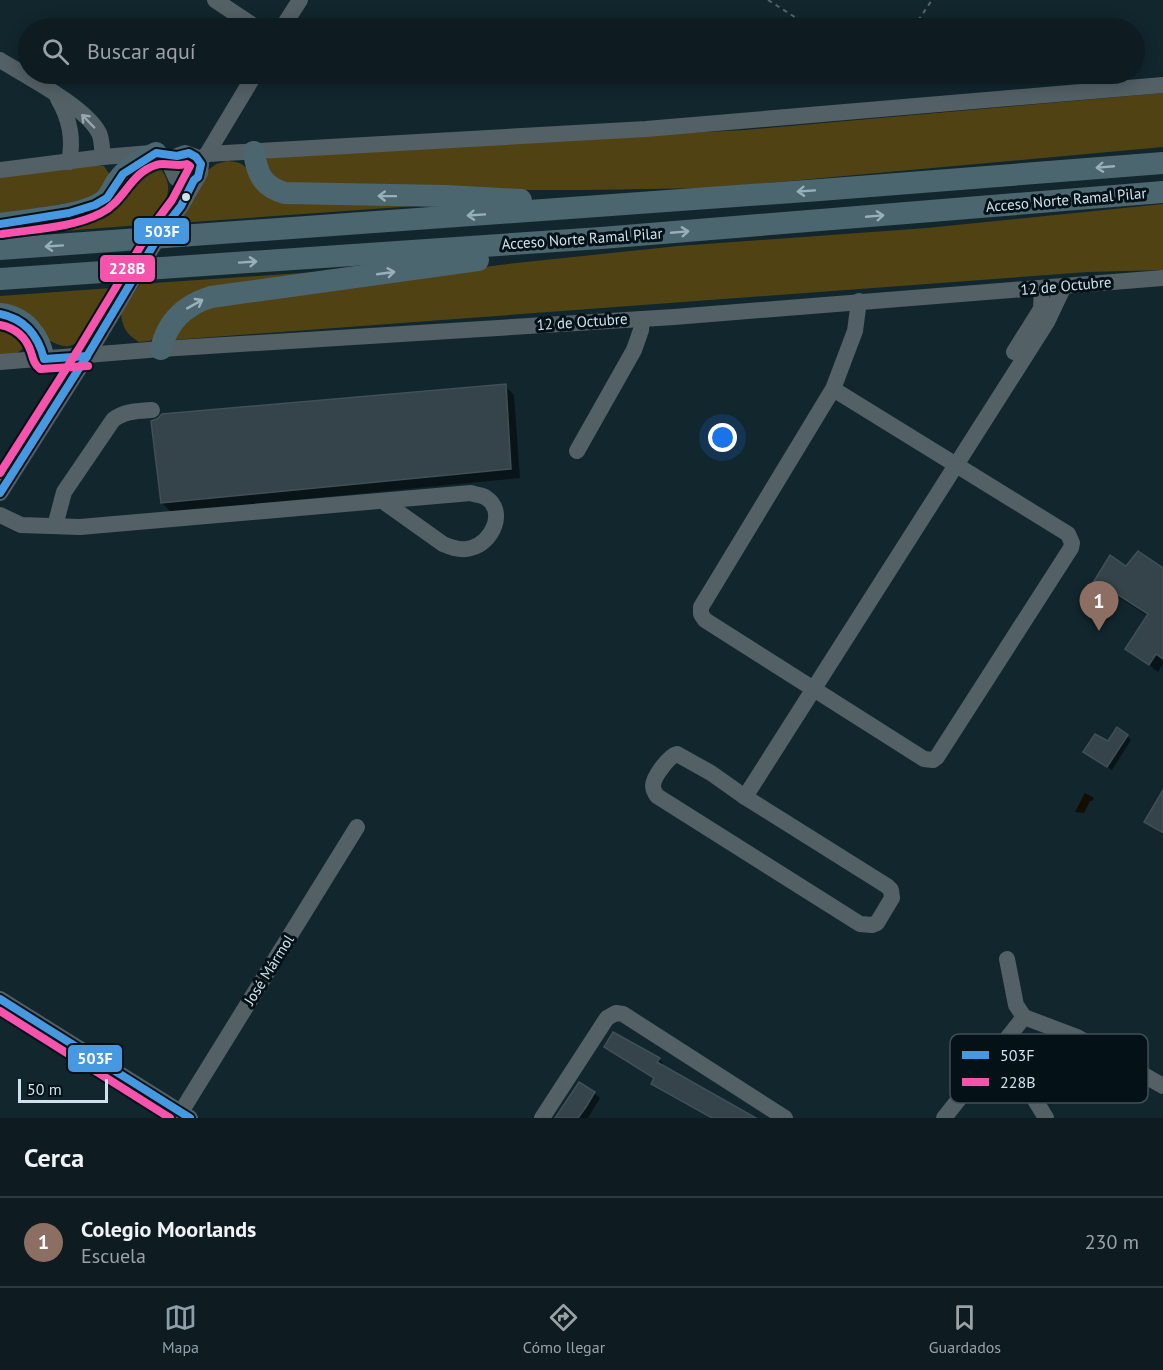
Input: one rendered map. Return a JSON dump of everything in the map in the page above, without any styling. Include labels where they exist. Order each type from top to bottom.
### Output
[{"type":"highway","points":[[254,152],[256,168],[264,182],[272,189],[285,193],[446,196],[618,205]]},
{"type":"highway","name":"Acceso Norte Ramal Pilar","points":[[0,249],[1163,163]]},
{"type":"highway","points":[[0,224],[69,213],[95,206],[107,198],[118,180],[135,164],[170,164]]},
{"type":"highway","name":"Acceso Norte Ramal Pilar","points":[[0,279],[601,238],[1163,192]]},
{"type":"highway","points":[[160,349],[165,333],[181,313],[192,305],[211,297],[463,262],[601,238]]},
{"type":"highway","points":[[0,314],[16,318],[30,328],[44,359]]},
{"type":"street","points":[[214,0],[242,18]]},
{"type":"street","points":[[288,18],[300,0]]},
{"type":"street","points":[[0,60],[18,71]]},
{"type":"street","points":[[38,84],[88,120],[99,134],[103,157],[116,165],[135,164]]},
{"type":"street","points":[[0,493],[87,356],[163,229],[181,206],[201,169],[203,157],[249,84]]},
{"type":"street","points":[[0,170],[103,157],[170,164],[189,153],[203,157],[646,129],[1163,85]]},
{"type":"street","points":[[56,95],[69,122],[72,141],[69,162]]},
{"type":"street","points":[[170,164],[187,182],[194,180]]},
{"type":"street","points":[[163,229],[173,195],[170,164]]},
{"type":"street","name":"12 de Octubre","points":[[0,362],[160,349],[642,318],[1163,278]]},
{"type":"street","points":[[951,462],[1047,322],[1064,286]]},
{"type":"street","points":[[741,795],[951,462],[1041,309],[1042,288]]},
{"type":"street","points":[[833,389],[1068,534],[1072,543],[1065,558],[933,760],[924,759],[705,620],[701,614],[701,608],[833,389],[855,331],[859,301]]},
{"type":"street","points":[[577,451],[634,350],[641,330],[642,318]]},
{"type":"street","points":[[55,526],[64,492],[113,420],[128,412],[152,410]]},
{"type":"street","points":[[0,515],[21,525],[80,527],[471,493],[486,498],[494,507],[495,526],[483,544],[470,549],[454,549],[443,544],[384,502]]},
{"type":"street","points":[[677,754],[711,773],[741,795],[887,885],[891,890],[892,898],[877,923],[860,924],[657,796],[653,786],[669,758],[677,754]]},
{"type":"street","name":"José Mármol","points":[[185,1115],[357,827]]},
{"type":"street","points":[[1007,959],[1016,1005],[1024,1017],[1069,1034]]},
{"type":"street","points":[[0,999],[185,1115]]},
{"type":"street","points":[[542,1118],[607,1018],[616,1013],[623,1014],[785,1118]]},
{"type":"street","points":[[1011,1034],[1024,1017]]},
{"type":"street","points":[[1148,1077],[1163,1086]]},
{"type":"street","points":[[944,1118],[956,1103]]},
{"type":"street","points":[[1037,1103],[1046,1118]]},
{"type":"path","points":[[768,0],[796,18]]},
{"type":"path","points":[[919,18],[932,0]]},
{"type":"shaded area","points":[[1163,93],[1163,147],[713,188],[386,190],[278,185],[265,160],[274,155],[745,130]]},
{"type":"shaded area","points":[[227,161],[237,162],[244,166],[255,180],[429,205],[178,223],[207,171],[216,164]]},
{"type":"shaded area","points":[[149,165],[159,167],[168,189],[165,202],[153,224],[0,236],[0,229],[47,223]]},
{"type":"shaded area","points":[[104,166],[110,175],[100,196],[0,217],[0,174]]},
{"type":"shaded area","points":[[1163,204],[1163,270],[1088,272],[173,340],[192,310],[254,296],[516,263],[678,246],[927,228]]},
{"type":"shaded area","points":[[389,267],[216,291],[150,341],[139,342],[131,336],[124,326],[121,313],[140,284]]},
{"type":"shaded area","points":[[112,288],[88,330],[82,338],[69,346],[62,346],[44,338],[0,309],[0,296]]},
{"type":"shaded area","points":[[0,319],[12,320],[27,342],[16,354],[0,357]]},
{"type":"shaded area","points":[[1085,793],[1094,798],[1084,813],[1075,812]]},
{"type":"building","points":[[506,384],[511,469],[161,503],[151,421],[162,414]]},
{"type":"building","points":[[1138,551],[1163,568],[1163,659],[1156,654],[1149,665],[1125,649],[1148,614],[1106,587],[1102,592],[1091,586],[1110,555],[1126,566]]},
{"type":"building","points":[[1117,727],[1128,735],[1107,767],[1083,752],[1095,734],[1108,741]]},
{"type":"building","points":[[1163,790],[1163,833],[1144,822]]},
{"type":"building","points":[[613,1032],[660,1058],[657,1062],[756,1118],[712,1118],[651,1084],[654,1078],[604,1047]]},
{"type":"building","points":[[579,1082],[595,1092],[586,1107],[578,1118],[555,1118]]},
{"type":"transit line","name":"503F","points":[[0,224],[69,213],[95,205],[107,198],[123,174],[156,153],[177,156],[189,153],[201,164],[198,177],[194,180],[181,206],[163,229],[87,356],[0,493]]},
{"type":"transit line","name":"228B","points":[[0,473],[154,224],[172,200],[190,166],[187,164],[159,164],[147,169],[133,181],[116,202],[90,218],[53,227],[2,234]]},
{"type":"transit line","name":"503F","points":[[0,314],[17,320],[29,329],[44,359],[87,356]]},
{"type":"transit line","name":"228B","points":[[0,325],[10,328],[23,338],[40,369],[88,366]]},
{"type":"transit line","name":"503F","points":[[0,999],[190,1118]]},
{"type":"transit line","name":"228B","points":[[0,1011],[170,1118]]},
{"type":"place","name":"Colegio Moorlands","points":[[1099,631]]}]
